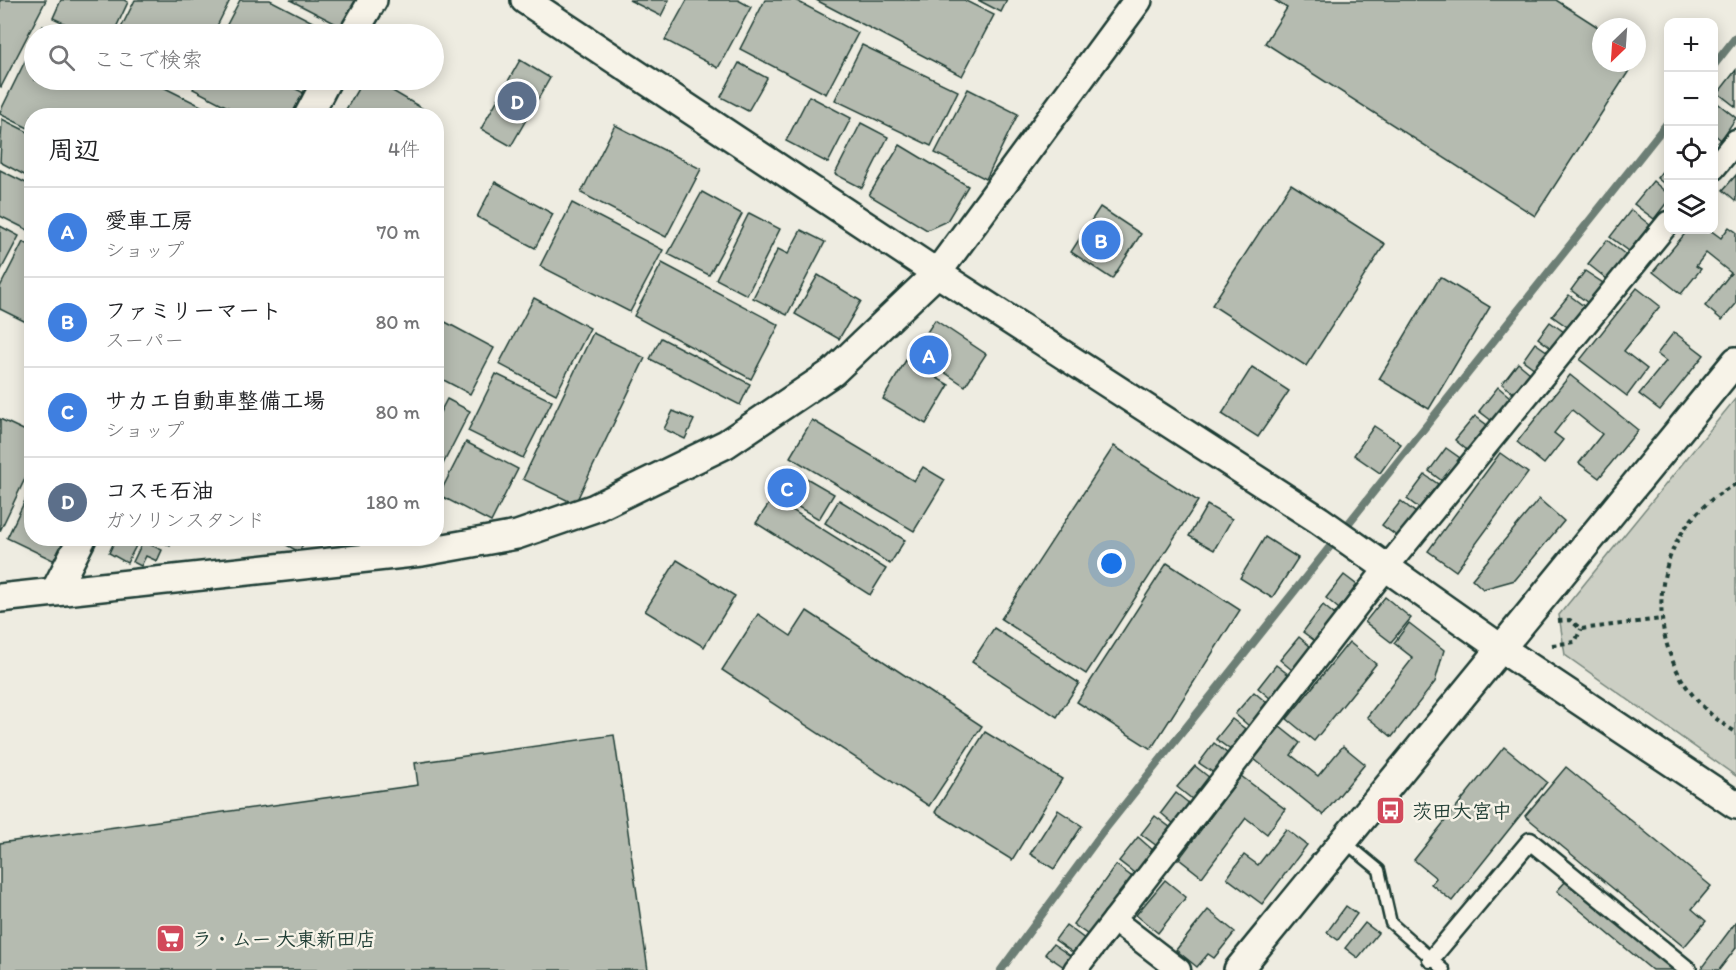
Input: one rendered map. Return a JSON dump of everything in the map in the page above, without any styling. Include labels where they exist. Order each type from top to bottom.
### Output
[{"type":"street","points":[[358,24],[373,0]]},
{"type":"street","points":[[525,0],[937,273],[1328,527],[1499,647],[1736,805]]},
{"type":"street","points":[[0,598],[422,552],[517,535],[595,508],[726,444],[832,372],[937,273],[1138,0]]},
{"type":"street","points":[[312,108],[322,90]]},
{"type":"street","points":[[1718,162],[1736,141]]},
{"type":"street","points":[[1075,970],[1387,567],[1664,228]]},
{"type":"street","points":[[1238,970],[1499,647],[1736,361]]},
{"type":"street","points":[[55,591],[78,546]]},
{"type":"street","points":[[1431,959],[1530,841],[1688,970]]},
{"type":"street","points":[[1114,920],[1179,970]]},
{"type":"lane","points":[[1344,840],[1379,870],[1391,922],[1444,970]]},
{"type":"path","points":[[1736,484],[1705,505],[1688,524],[1675,545],[1666,569],[1661,594],[1661,618],[1674,668],[1703,709],[1736,732]]},
{"type":"path","points":[[1548,622],[1570,620],[1581,629],[1661,618]]},
{"type":"path","points":[[1552,645],[1575,642],[1581,629]]},
{"type":"shaded area","points":[[1736,398],[1736,776],[1565,655],[1559,615]]},
{"type":"building","points":[[0,0],[46,0],[34,24],[24,24],[24,43],[0,86]]},
{"type":"building","points":[[61,0],[124,0],[128,2],[118,24],[66,24],[53,18]]},
{"type":"building","points":[[135,0],[230,0],[218,24],[123,24]]},
{"type":"building","points":[[240,0],[270,0],[316,24],[227,24]]},
{"type":"building","points":[[290,0],[358,0],[346,24],[336,24]]},
{"type":"building","points":[[629,0],[669,0],[661,16]]},
{"type":"building","points":[[687,0],[738,0],[751,7],[718,68],[665,40]]},
{"type":"building","points":[[765,0],[795,0],[858,33],[826,94],[740,49]]},
{"type":"building","points":[[816,0],[964,0],[994,15],[962,76]]},
{"type":"building","points":[[978,0],[1007,0],[1001,12]]},
{"type":"building","points":[[1274,0],[1556,0],[1592,23],[1592,72],[1628,72],[1535,216],[1265,43],[1287,8]]},
{"type":"building","points":[[862,45],[958,91],[931,146],[835,100]]},
{"type":"building","points":[[520,60],[550,78],[511,146],[481,129]]},
{"type":"building","points":[[24,63],[24,90],[169,90],[205,108],[24,108],[24,126],[0,112]]},
{"type":"building","points":[[739,63],[767,78],[748,111],[721,97]]},
{"type":"building","points":[[1736,70],[1736,107],[1718,93]]},
{"type":"building","points":[[968,89],[1018,114],[986,179],[935,153]]},
{"type":"building","points":[[195,90],[298,90],[304,93],[297,108],[230,108]]},
{"type":"building","points":[[357,90],[391,90],[422,108],[347,108]]},
{"type":"building","points":[[809,96],[851,118],[828,163],[786,141]]},
{"type":"building","points":[[1718,103],[1736,118],[1721,140],[1718,137]]},
{"type":"building","points":[[2,119],[24,130],[24,175],[0,162]]},
{"type":"building","points":[[861,123],[888,137],[862,188],[835,174]]},
{"type":"building","points":[[615,125],[701,169],[666,237],[581,193]]},
{"type":"building","points":[[900,145],[968,186],[947,221],[927,230],[869,195]]},
{"type":"building","points":[[1664,169],[1664,184],[1657,178]]},
{"type":"building","points":[[0,170],[24,182],[24,228],[0,216]]},
{"type":"building","points":[[1736,175],[1736,201],[1723,190]]},
{"type":"building","points":[[1653,181],[1664,191],[1664,206],[1654,219],[1634,204]]},
{"type":"building","points":[[495,182],[553,214],[535,248],[477,217]]},
{"type":"building","points":[[1291,184],[1385,244],[1306,366],[1212,305]]},
{"type":"building","points":[[702,192],[742,214],[709,275],[668,254]]},
{"type":"building","points":[[572,203],[663,250],[630,312],[540,266]]},
{"type":"building","points":[[1100,207],[1141,234],[1112,279],[1071,252]]},
{"type":"building","points":[[1631,210],[1650,225],[1629,251],[1610,237]]},
{"type":"building","points":[[749,213],[780,229],[747,295],[716,279]]},
{"type":"building","points":[[0,226],[19,236],[0,272]]},
{"type":"building","points":[[1729,227],[1736,232],[1736,304],[1722,320],[1705,306],[1731,273],[1706,253],[1696,266],[1701,269],[1681,294],[1653,272],[1685,234],[1716,234],[1721,238]]},
{"type":"building","points":[[801,230],[825,242],[787,315],[753,298],[778,249],[788,254]]},
{"type":"building","points":[[1607,240],[1626,255],[1607,279],[1588,264]]},
{"type":"building","points":[[24,242],[24,321],[0,309],[0,287]]},
{"type":"building","points":[[662,263],[779,325],[751,379],[634,316]]},
{"type":"building","points":[[1585,271],[1603,283],[1588,303],[1571,290]]},
{"type":"building","points":[[818,275],[861,301],[839,339],[795,314]]},
{"type":"building","points":[[1440,277],[1490,307],[1429,409],[1379,379]]},
{"type":"building","points":[[1637,288],[1660,306],[1624,351],[1647,369],[1627,396],[1580,360]]},
{"type":"building","points":[[1569,295],[1585,307],[1569,328],[1552,316]]},
{"type":"building","points":[[534,298],[590,328],[556,394],[499,364]]},
{"type":"building","points":[[935,320],[986,354],[965,386],[914,352]]},
{"type":"building","points":[[444,321],[494,348],[470,394],[444,380]]},
{"type":"building","points":[[1550,322],[1564,332],[1551,348],[1538,338]]},
{"type":"building","points":[[1674,332],[1704,355],[1660,410],[1639,394],[1666,361],[1657,354]]},
{"type":"building","points":[[593,333],[645,358],[575,504],[523,479]]},
{"type":"building","points":[[661,338],[750,384],[740,405],[650,359]]},
{"type":"building","points":[[1535,343],[1548,352],[1535,369],[1523,360]]},
{"type":"building","points":[[906,360],[949,385],[926,424],[883,399]]},
{"type":"building","points":[[1518,363],[1530,373],[1513,393],[1502,384]]},
{"type":"building","points":[[1252,367],[1289,391],[1258,437],[1222,414]]},
{"type":"building","points":[[496,374],[552,401],[523,458],[468,431]]},
{"type":"building","points":[[1570,375],[1638,430],[1599,478],[1579,463],[1602,434],[1572,410],[1554,433],[1563,440],[1544,464],[1517,442]]},
{"type":"building","points":[[1498,387],[1510,397],[1492,421],[1479,411]]},
{"type":"building","points":[[447,399],[470,411],[444,462],[444,405]]},
{"type":"building","points":[[673,411],[694,420],[685,439],[664,429]]},
{"type":"building","points":[[1475,416],[1487,425],[1467,450],[1455,440]]},
{"type":"building","points":[[0,419],[24,430],[24,481],[0,531]]},
{"type":"building","points":[[812,420],[914,481],[923,467],[945,480],[914,531],[790,457]]},
{"type":"building","points":[[1374,426],[1401,444],[1380,473],[1354,455]]},
{"type":"building","points":[[466,442],[518,469],[491,522],[444,498],[444,485]]},
{"type":"building","points":[[1114,446],[1198,501],[1086,674],[1001,619]]},
{"type":"building","points":[[1446,448],[1460,458],[1442,481],[1429,471]]},
{"type":"building","points":[[1500,453],[1528,473],[1456,571],[1428,551]]},
{"type":"building","points":[[789,468],[834,494],[819,519],[774,493]]},
{"type":"building","points":[[1425,475],[1438,484],[1419,508],[1407,499]]},
{"type":"building","points":[[773,498],[886,569],[870,595],[756,523]]},
{"type":"building","points":[[1539,499],[1564,521],[1515,580],[1483,589],[1472,579]]},
{"type":"building","points":[[839,500],[905,540],[890,564],[825,523]]},
{"type":"building","points":[[1401,501],[1416,513],[1398,537],[1382,525]]},
{"type":"building","points":[[24,503],[24,546],[67,546],[59,563],[7,538]]},
{"type":"building","points":[[1207,505],[1232,519],[1214,550],[1189,536]]},
{"type":"building","points":[[1265,537],[1298,558],[1272,598],[1240,578]]},
{"type":"building","points":[[112,546],[136,546],[127,563],[109,553]]},
{"type":"building","points":[[141,546],[154,546],[162,550],[157,561],[146,556],[141,566],[133,562]]},
{"type":"building","points":[[288,546],[302,546],[299,552]]},
{"type":"building","points":[[677,560],[735,596],[704,647],[645,611]]},
{"type":"building","points":[[1167,563],[1240,610],[1151,749],[1077,702]]},
{"type":"building","points":[[1344,575],[1357,585],[1339,609],[1326,598]]},
{"type":"building","points":[[1385,597],[1411,618],[1391,642],[1365,622]]},
{"type":"building","points":[[1323,605],[1335,615],[1315,641],[1303,632]]},
{"type":"building","points":[[807,611],[982,726],[929,806],[722,670],[758,614],[791,636]]},
{"type":"building","points":[[1409,623],[1444,650],[1435,682],[1392,737],[1367,717],[1413,658],[1394,643]]},
{"type":"building","points":[[994,628],[1079,683],[1057,717],[972,662]]},
{"type":"building","points":[[1299,637],[1311,647],[1292,670],[1280,660]]},
{"type":"building","points":[[1349,642],[1376,664],[1314,741],[1287,719]]},
{"type":"building","points":[[1276,665],[1289,675],[1271,699],[1258,688]]},
{"type":"building","points":[[1254,692],[1267,703],[1249,726],[1235,714]]},
{"type":"building","points":[[1232,719],[1248,731],[1232,751],[1216,739]]},
{"type":"building","points":[[1280,727],[1300,743],[1291,755],[1318,776],[1343,746],[1365,764],[1323,815],[1254,759]]},
{"type":"building","points":[[985,732],[1062,779],[1012,860],[935,812]]},
{"type":"building","points":[[614,735],[648,970],[0,970],[0,843],[418,785],[415,763]]},
{"type":"building","points":[[1214,743],[1228,754],[1214,773],[1199,763]]},
{"type":"building","points":[[1504,747],[1547,782],[1452,901],[1431,884],[1436,878],[1414,860]]},
{"type":"building","points":[[1195,766],[1210,778],[1192,799],[1177,787]]},
{"type":"building","points":[[1566,767],[1711,886],[1692,909],[1706,921],[1684,947],[1525,816]]},
{"type":"building","points":[[1241,776],[1285,809],[1267,834],[1246,818],[1202,877],[1179,859]]},
{"type":"building","points":[[1176,793],[1190,804],[1174,824],[1161,813]]},
{"type":"building","points":[[1058,810],[1082,826],[1054,869],[1030,854]]},
{"type":"building","points":[[1155,816],[1171,828],[1157,846],[1141,834]]},
{"type":"building","points":[[1286,829],[1307,845],[1262,904],[1227,878],[1244,855],[1258,865]]},
{"type":"building","points":[[1138,837],[1155,852],[1137,875],[1119,861]]},
{"type":"building","points":[[1116,865],[1135,879],[1091,937],[1073,924]]},
{"type":"building","points":[[1165,880],[1186,897],[1158,933],[1136,915]]},
{"type":"building","points":[[1567,880],[1674,970],[1652,970],[1557,891]]},
{"type":"building","points":[[1346,906],[1357,914],[1338,940],[1327,932]]},
{"type":"building","points":[[1208,910],[1235,932],[1214,958],[1208,954],[1197,967],[1176,950]]},
{"type":"building","points":[[1736,922],[1736,948],[1719,970],[1706,970],[1702,967]]},
{"type":"building","points":[[1365,923],[1378,933],[1358,958],[1345,948]]},
{"type":"building","points":[[1066,925],[1086,940],[1075,954],[1055,940]]},
{"type":"building","points":[[1053,944],[1072,957],[1064,967],[1045,954]]},
{"type":"waterway","points":[[1718,60],[1736,37]]},
{"type":"waterway","points":[[1001,970],[1102,833],[1665,126]]},
{"type":"place","name":"コスモ石油","points":[[517,101]]},
{"type":"place","name":"ファミリーマート","points":[[1101,240]]},
{"type":"place","name":"愛車工房","points":[[929,355]]},
{"type":"place","name":"サカエ自動車整備工場","points":[[787,488]]},
{"type":"place","name":"茨田大宮中","points":[[1391,811]]},
{"type":"place","name":"ラ・ムー 大東新田店","points":[[171,939]]}]
